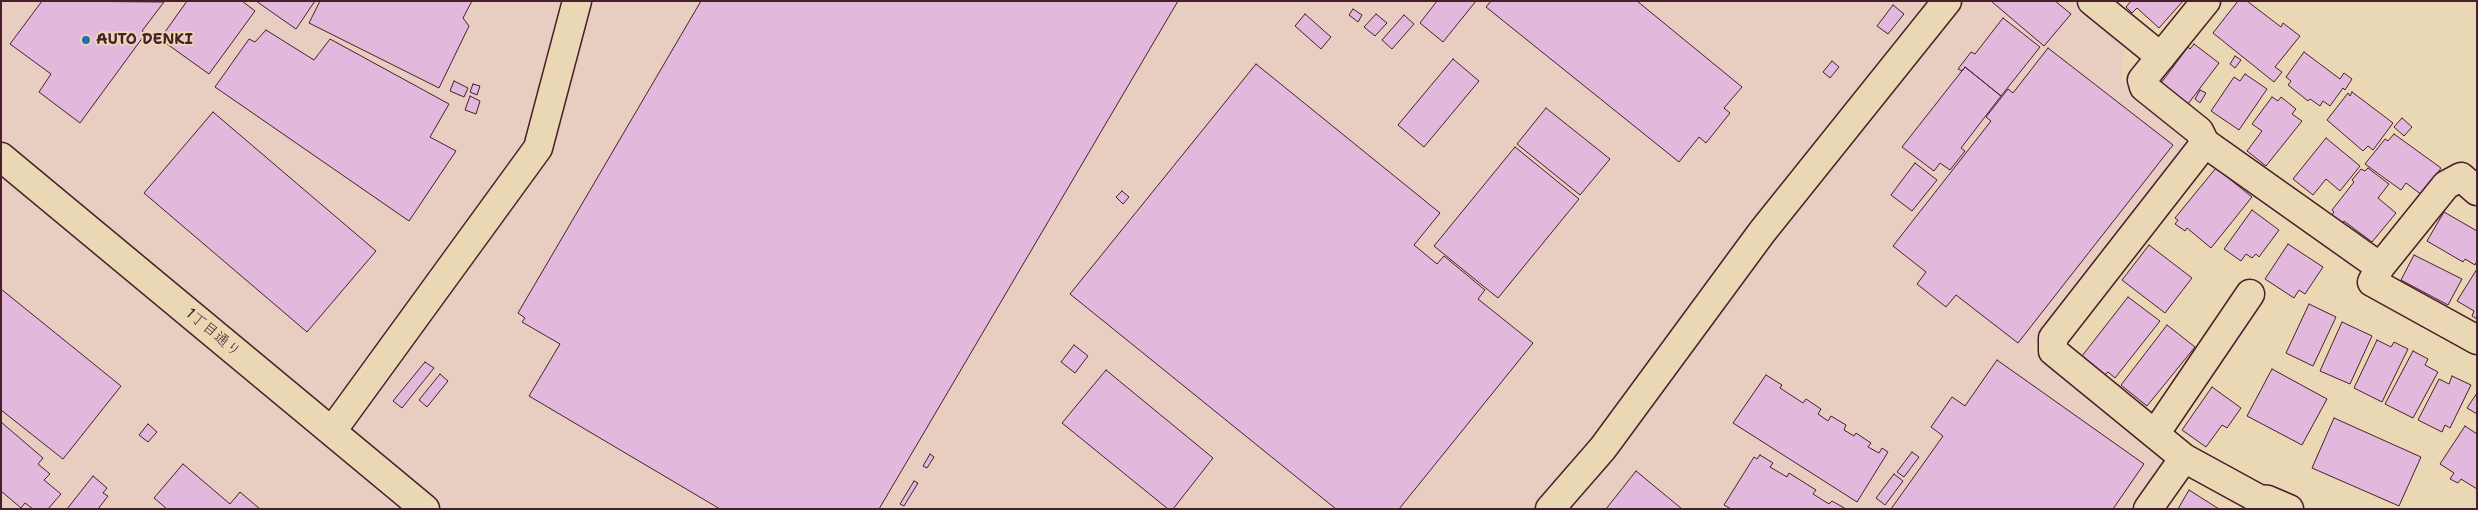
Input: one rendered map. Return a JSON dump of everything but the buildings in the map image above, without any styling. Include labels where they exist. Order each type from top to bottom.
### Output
[{"type":"street","points":[[332,431],[538,148],[577,1]]},
{"type":"street","points":[[1550,509],[1602,448],[1762,232],[1947,1]]},
{"type":"street","points":[[2092,1],[2161,56]]},
{"type":"street","points":[[2206,1],[2142,80],[2144,87],[2199,131],[2205,143],[2380,267]]},
{"type":"street","points":[[2205,143],[2053,338],[2053,351],[2184,458],[2259,499],[2268,500],[2289,509]]},
{"type":"street","name":"1丁目通り","points":[[1,157],[425,509]]},
{"type":"street","points":[[2477,191],[2461,177],[2446,185],[2380,267],[2372,282],[2477,340]]},
{"type":"street","points":[[2155,434],[2250,294]]},
{"type":"street","points":[[2148,509],[2184,458]]},
{"type":"shaded area","points":[[1,1],[2077,1],[2125,41],[2121,80],[2183,130],[2185,149],[2031,349],[2157,449],[2162,465],[2131,509],[1,509]]},
{"type":"place","name":"AUTO DENKI","points":[[86,40]]}]
